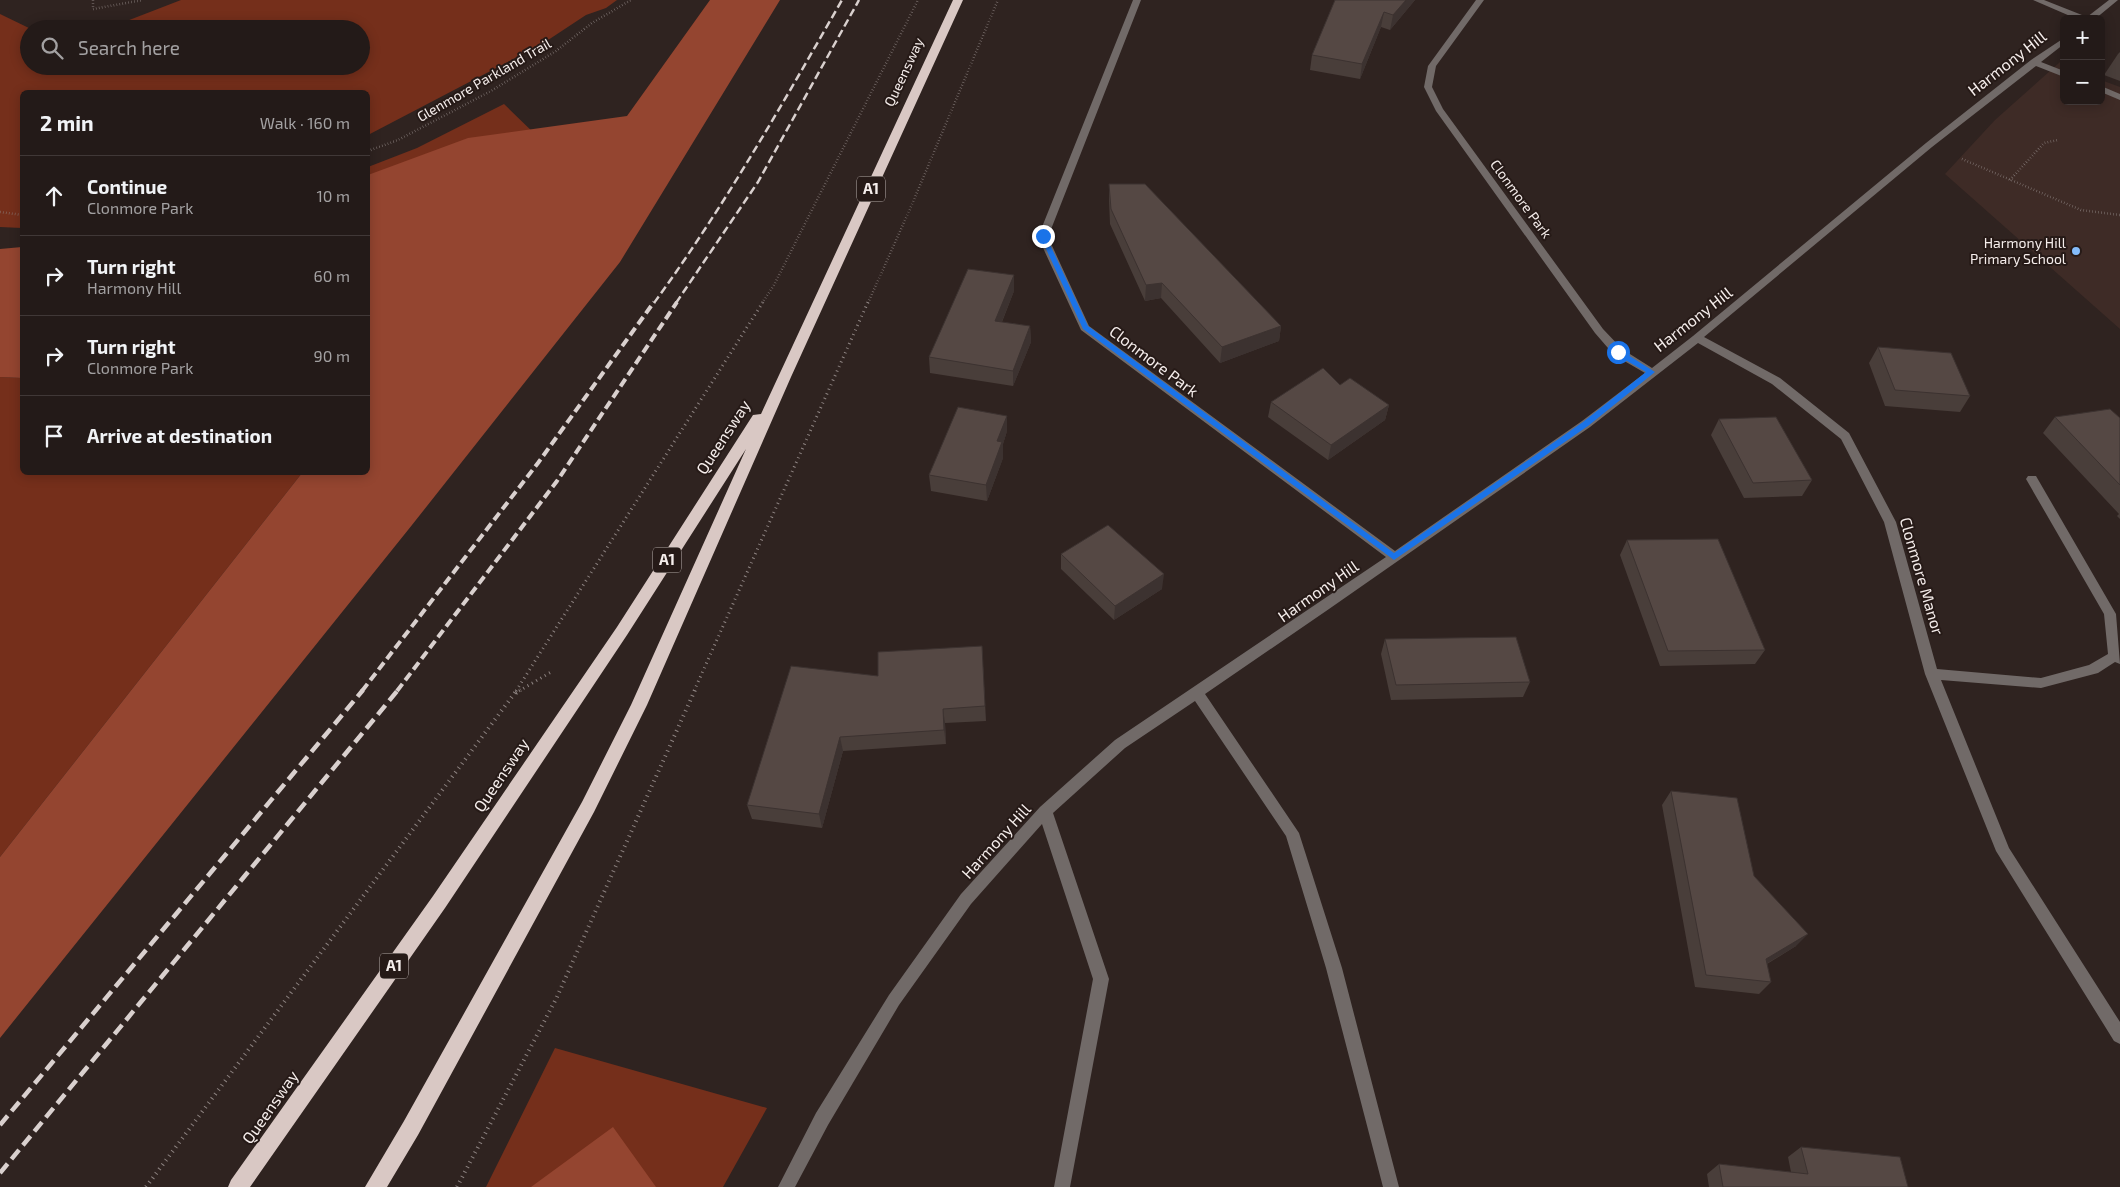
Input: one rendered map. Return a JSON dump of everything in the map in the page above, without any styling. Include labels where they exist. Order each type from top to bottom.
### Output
[{"type":"highway","name":"Queensway","points":[[375,1187],[430,1093],[588,807],[639,705],[784,377],[958,0]]},
{"type":"highway","name":"Queensway","points":[[238,1187],[439,902],[611,647],[784,377]]},
{"type":"street","name":"Clonmore Park","points":[[1137,0],[1043,236],[1085,328],[1394,557]]},
{"type":"street","name":"Clonmore Park","points":[[1480,0],[1432,66],[1428,87],[1439,109],[1599,331],[1618,352],[1651,372]]},
{"type":"street","name":"Harmony Hill","points":[[2037,0],[2075,15]]},
{"type":"street","points":[[2095,15],[2115,0],[2120,1]]},
{"type":"street","name":"Harmony Hill","points":[[786,1187],[822,1119],[894,1000],[966,899],[1045,811],[1120,744],[1326,606],[1586,424],[1697,338],[1929,145],[2060,43]]},
{"type":"street","points":[[2034,62],[2060,72]]},
{"type":"street","points":[[2105,91],[2120,97]]},
{"type":"street","name":"Clonmore Manor","points":[[1697,338],[1776,382],[1846,436],[1890,522],[1932,674],[2003,852],[2120,1036]]},
{"type":"street","points":[[1932,674],[2041,683],[2093,669],[2118,658],[2110,614],[2032,479]]},
{"type":"street","points":[[1196,692],[1292,833],[1334,968],[1391,1187]]},
{"type":"street","points":[[1045,811],[1101,979],[1062,1187]]},
{"type":"path","points":[[93,0],[93,9],[143,0]]},
{"type":"path","name":"Glenmore Parkland Trail","points":[[370,150],[398,140],[491,90],[556,51],[592,23],[631,0]]},
{"type":"path","points":[[146,1187],[515,693],[774,285],[918,0]]},
{"type":"path","points":[[457,1187],[556,999],[910,209],[998,0]]},
{"type":"path","points":[[2010,180],[2044,144],[2058,140]]},
{"type":"path","points":[[1929,145],[2081,210],[2120,215]]},
{"type":"path","points":[[0,212],[20,215]]},
{"type":"shaded area","points":[[181,0],[617,0],[606,8],[586,15],[542,44],[370,134],[370,90],[20,90],[20,228],[0,227],[0,14],[20,24],[20,75],[370,75],[370,20],[129,20]]},
{"type":"shaded area","points":[[710,0],[780,0],[620,262],[412,525],[0,1038],[0,857],[300,475],[370,475],[370,174],[468,138],[627,116]]},
{"type":"shaded area","name":"Harmony Hill Primary School","points":[[2060,62],[2060,105],[2105,105],[2105,81],[2120,87],[2120,329],[1945,174],[1995,120]]},
{"type":"shaded area","points":[[504,104],[538,137],[370,220],[370,166],[417,148]]},
{"type":"shaded area","points":[[20,247],[20,378],[0,377],[0,249]]},
{"type":"shaded area","points":[[0,377],[20,378],[20,475],[300,475],[0,857]]},
{"type":"shaded area","points":[[555,1048],[767,1108],[723,1187],[486,1187]]},
{"type":"shaded area","points":[[613,1127],[656,1187],[531,1187]]},
{"type":"building","points":[[1335,0],[1406,0],[1393,15],[1384,12],[1362,64],[1312,55]]},
{"type":"building","points":[[1109,184],[1145,184],[1281,326],[1222,347],[1162,283],[1146,285],[1111,209]]},
{"type":"building","points":[[968,269],[1014,275],[995,321],[1030,326],[1013,371],[929,357]]},
{"type":"building","points":[[1878,347],[1951,353],[1970,396],[1895,390]]},
{"type":"building","points":[[1323,368],[1340,385],[1350,378],[1389,405],[1331,445],[1271,402]]},
{"type":"building","points":[[958,407],[1007,416],[997,441],[1002,442],[986,485],[929,475]]},
{"type":"building","points":[[2110,409],[2120,418],[2120,485],[2055,417]]},
{"type":"building","points":[[1776,417],[1812,480],[1753,483],[1719,419]]},
{"type":"building","points":[[1108,525],[1164,574],[1115,606],[1061,554]]},
{"type":"building","points":[[1718,539],[1765,650],[1668,651],[1627,540]]},
{"type":"building","points":[[1516,637],[1530,682],[1396,685],[1385,639]]},
{"type":"building","points":[[982,646],[985,706],[943,709],[944,730],[840,737],[819,814],[747,805],[791,666],[878,676],[878,652]]},
{"type":"building","points":[[1671,791],[1737,798],[1754,876],[1808,934],[1766,959],[1771,982],[1706,975]]},
{"type":"building","points":[[1801,1147],[1900,1157],[1908,1187],[1723,1187],[1719,1164],[1808,1174]]},
{"type":"railway","points":[[654,303],[729,192],[842,0]]},
{"type":"railway","points":[[676,303],[758,182],[859,0]]},
{"type":"railway","points":[[362,691],[538,463],[654,302]]},
{"type":"railway","points":[[397,691],[557,481],[677,302]]},
{"type":"railway","points":[[0,1125],[363,690]]},
{"type":"railway","points":[[0,1173],[398,690]]},
{"type":"place","name":"Harmony Hill Primary School","points":[[2076,251]]},
{"type":"route","points":[[1043,236],[1085,328],[1394,557],[1586,424],[1651,372],[1618,352]]}]
